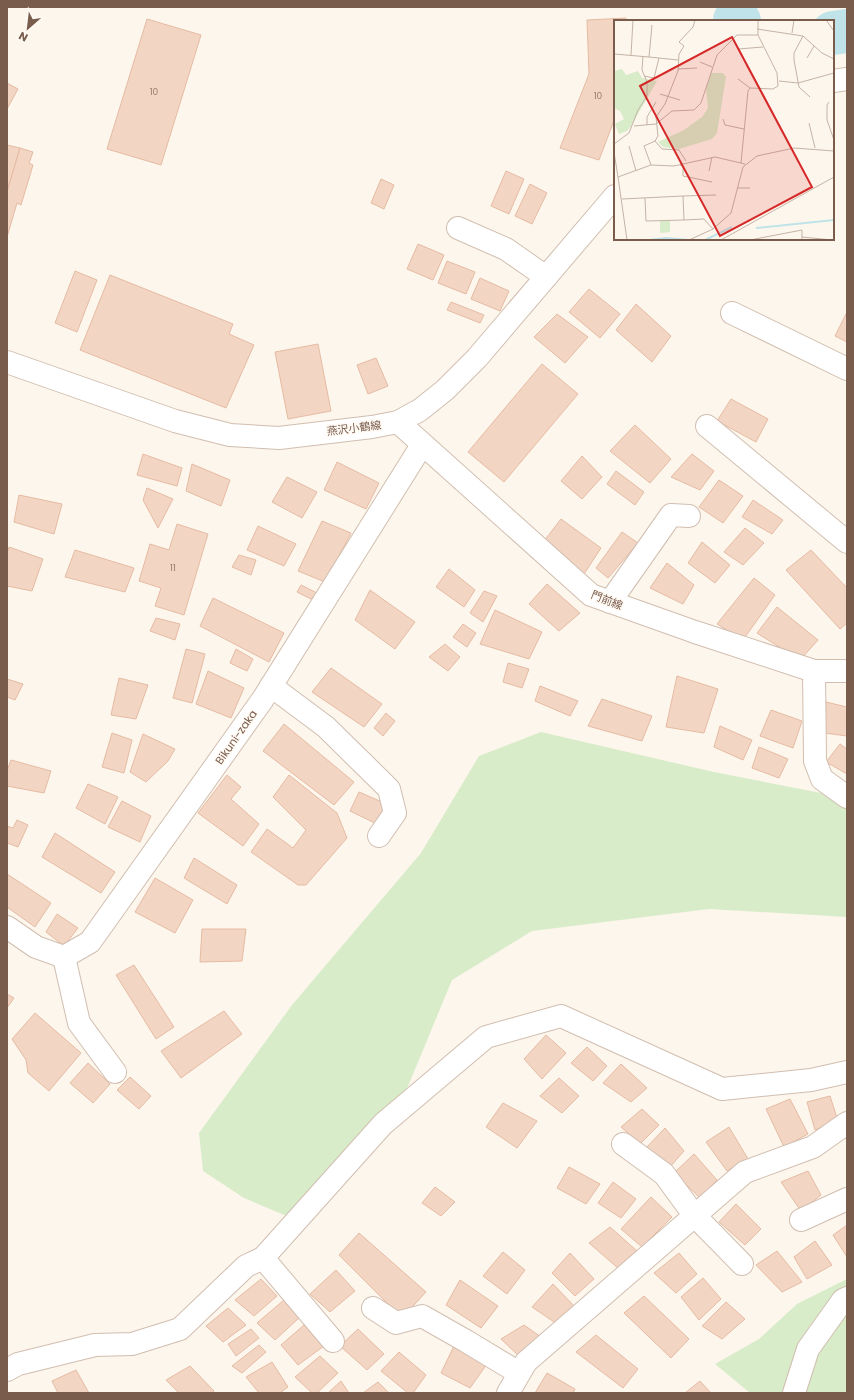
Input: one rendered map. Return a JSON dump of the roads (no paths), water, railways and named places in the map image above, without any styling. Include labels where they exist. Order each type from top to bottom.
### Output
[{"type":"street","points":[[834,81],[847,80]]},
{"type":"street","name":"燕沢小鶴線","points":[[7,362],[175,421],[230,435],[279,438],[372,427],[398,422],[420,410],[445,390],[477,358],[614,197]]},
{"type":"street","points":[[458,228],[506,249],[546,277]]},
{"type":"street","points":[[732,313],[847,369]]},
{"type":"street","name":"門前線","points":[[398,422],[591,595],[695,632],[814,671],[847,671]]},
{"type":"street","points":[[707,426],[847,542]]},
{"type":"street","name":"Bikuni-zaka","points":[[64,957],[90,942],[262,700],[422,444]]},
{"type":"street","points":[[610,602],[671,515],[689,516]]},
{"type":"street","points":[[814,671],[815,761],[822,779],[847,797]]},
{"type":"street","points":[[271,686],[326,727],[389,789],[395,813],[379,836]]},
{"type":"street","points":[[7,927],[36,946],[64,957],[80,1023],[115,1072]]},
{"type":"street","points":[[7,1370],[18,1364],[95,1345],[132,1344],[180,1329],[246,1266],[263,1258],[383,1124],[486,1037],[561,1016],[722,1088],[811,1080],[847,1072]]},
{"type":"street","points":[[508,1393],[526,1362],[745,1172],[813,1147],[847,1123]]},
{"type":"street","points":[[623,1144],[664,1174],[694,1215],[742,1264]]},
{"type":"street","points":[[801,1220],[847,1199]]},
{"type":"street","points":[[263,1258],[333,1341]]},
{"type":"street","points":[[794,1393],[808,1349],[843,1300],[847,1298]]},
{"type":"street","points":[[373,1308],[396,1324],[422,1316],[519,1373]]},
{"type":"waterway","points":[[834,33],[847,31]]}]
